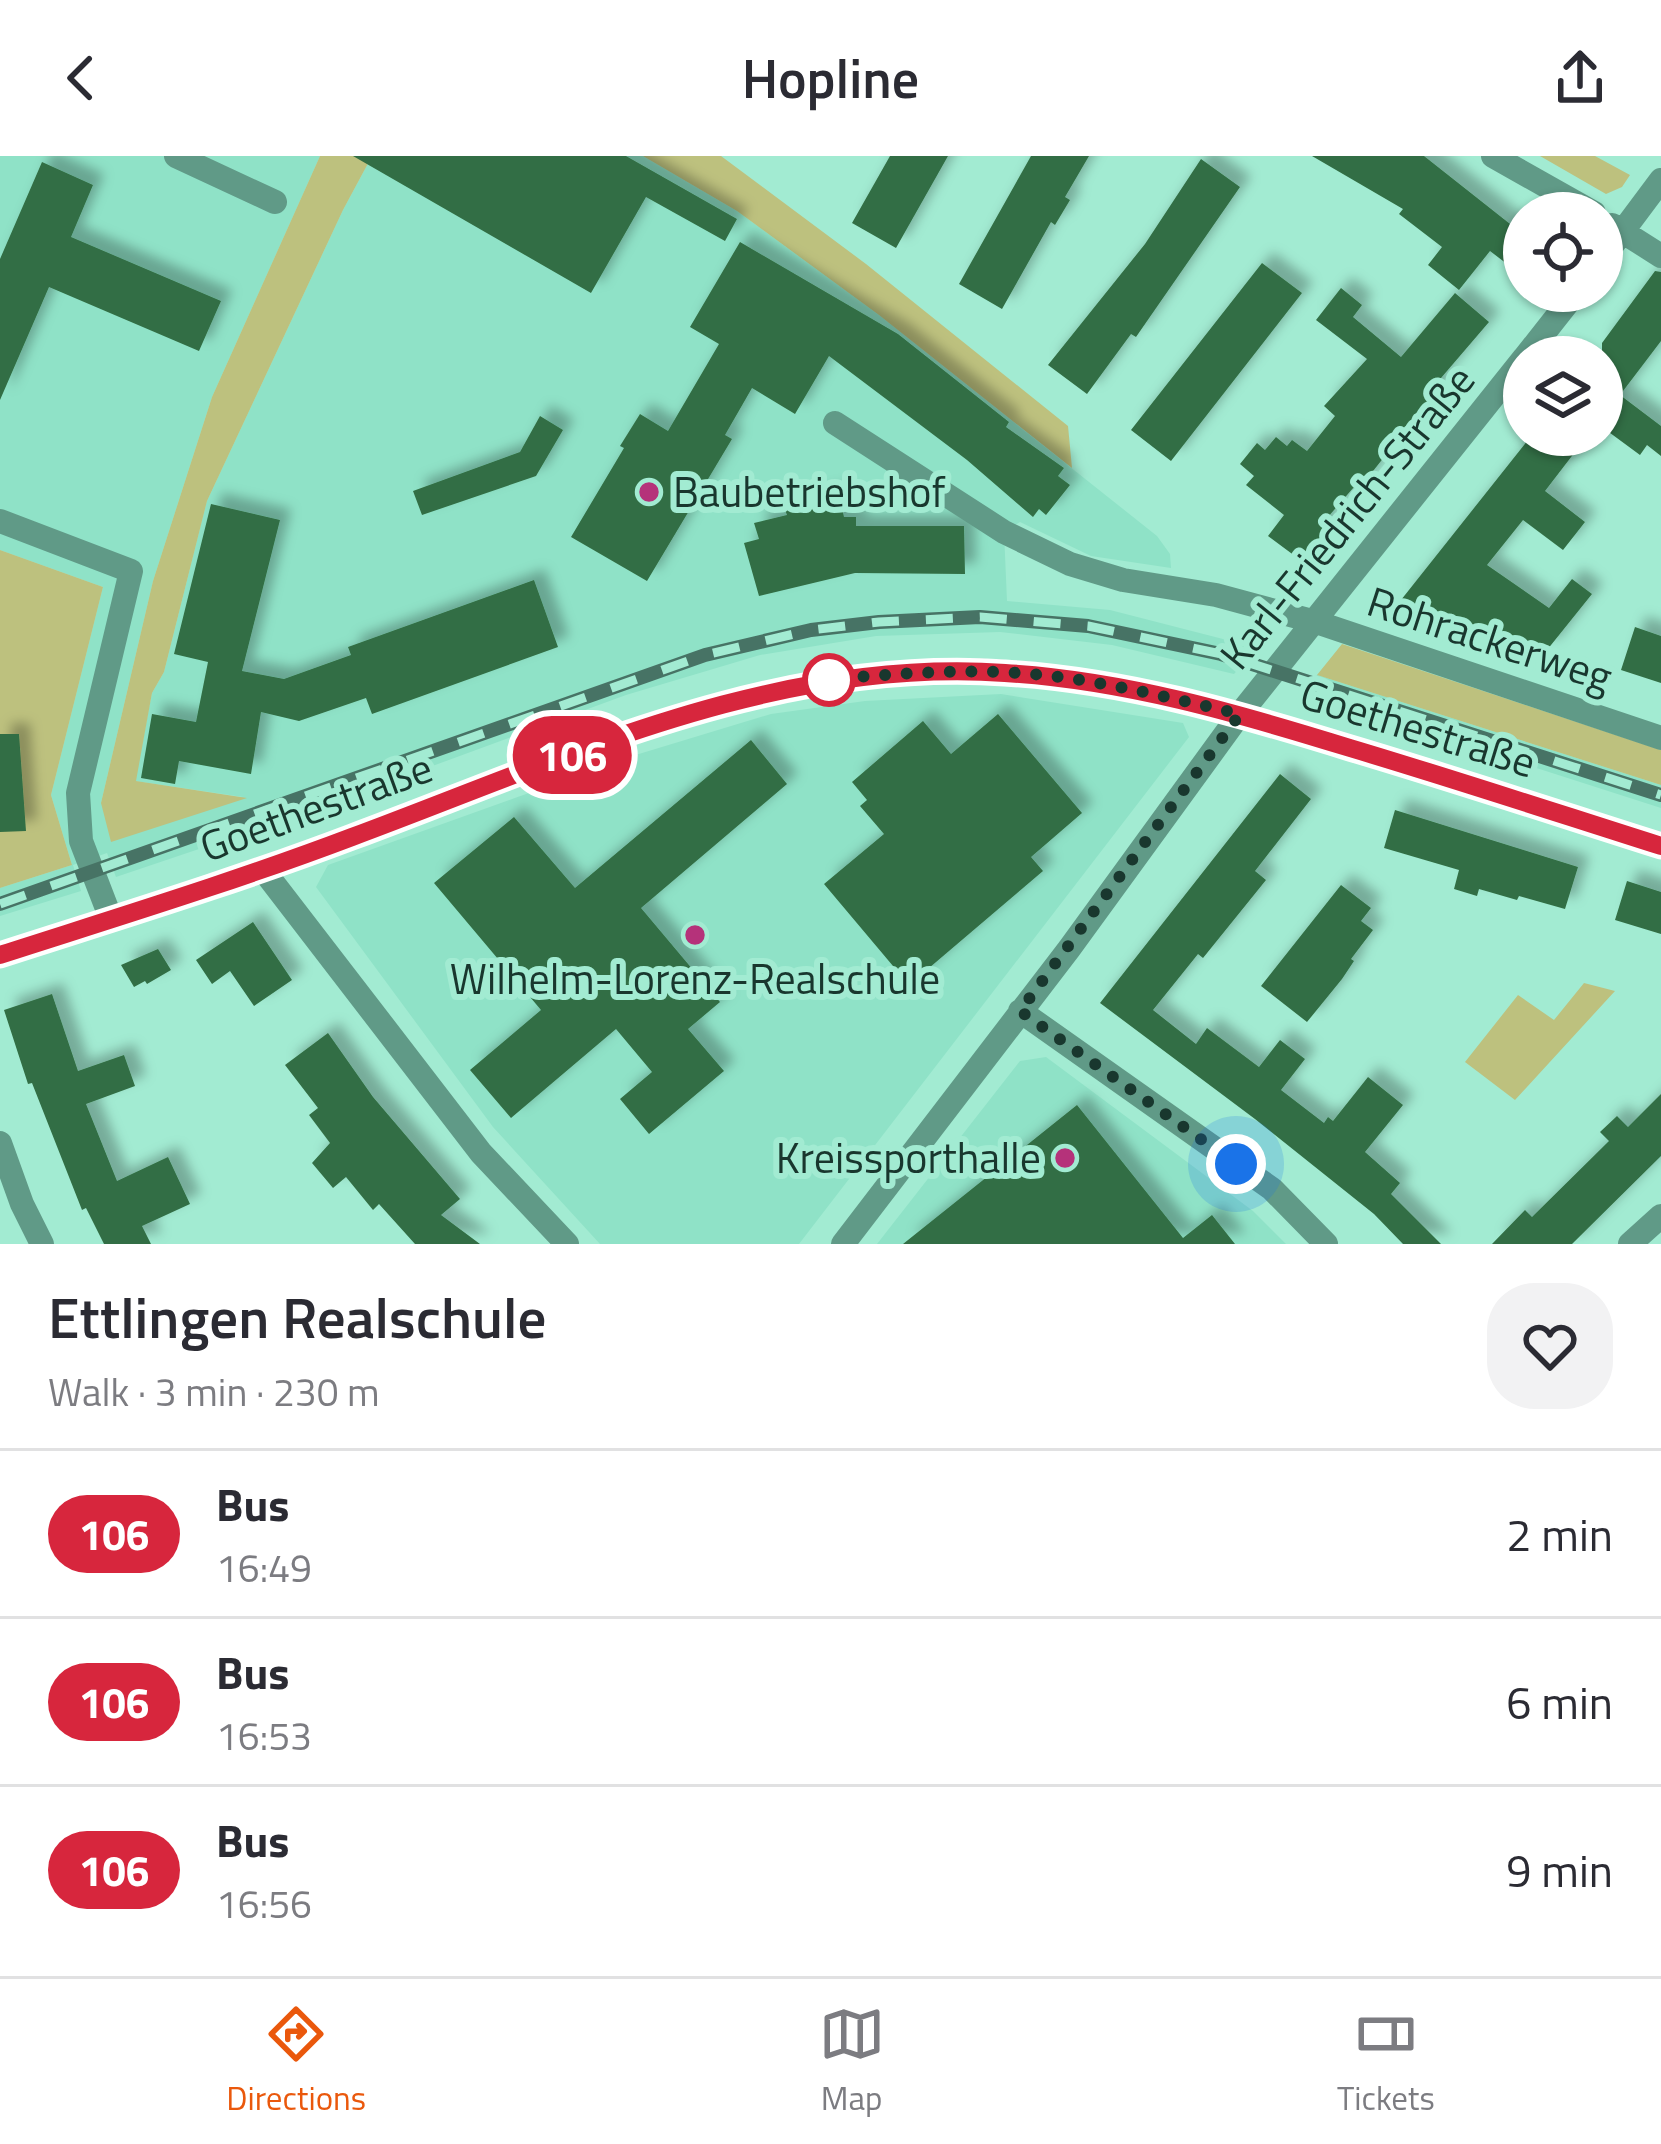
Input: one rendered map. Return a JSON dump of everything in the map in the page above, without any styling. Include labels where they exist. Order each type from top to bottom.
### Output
[{"type":"street","points":[[176,156],[275,202]]},
{"type":"street","points":[[1493,156],[1557,192]]},
{"type":"street","points":[[1623,215],[1661,180]]},
{"type":"street","points":[[1623,232],[1661,256]]},
{"type":"street","name":"Karl-Friedrich-Straße","points":[[1541,336],[1560,312]]},
{"type":"street","name":"Karl-Friedrich-Straße","points":[[843,1244],[1240,714],[1503,384]]},
{"type":"street","name":"Rohrackerweg","points":[[835,423],[1004,532],[1070,564],[1316,622],[1661,737]]},
{"type":"street","points":[[0,521],[131,571],[78,793],[81,841],[111,919]]},
{"type":"street","name":"Goethestraße","points":[[0,955],[264,871],[683,714],[814,681],[902,673],[1004,672],[1120,686],[1240,714],[1661,846]]},
{"type":"street","points":[[264,871],[481,1153],[567,1244]]},
{"type":"street","points":[[1020,1011],[1272,1189],[1327,1244]]},
{"type":"street","points":[[0,1143],[11,1209],[42,1244]]},
{"type":"street","points":[[1630,1244],[1661,1216]]},
{"type":"shaded area","points":[[0,156],[320,156],[212,397],[153,581],[101,803],[243,797],[135,781],[152,693],[164,672],[207,501],[372,156],[643,156],[737,211],[879,315],[1157,536],[1170,554],[1171,568],[1091,556],[1020,522],[1004,532],[1007,601],[1110,610],[1258,648],[1234,674],[1112,645],[1000,632],[876,636],[760,655],[626,695],[116,877],[107,853],[73,865],[81,891],[0,916],[0,888],[72,865],[51,795],[103,587],[0,550]]},
{"type":"shaded area","points":[[320,156],[372,156],[207,501],[164,672],[152,693],[136,781],[247,798],[111,842],[101,803],[153,581],[212,397]]},
{"type":"shaded area","points":[[643,156],[721,156],[866,264],[1068,426],[1072,468],[879,315],[737,211]]},
{"type":"shaded area","points":[[1540,156],[1595,156],[1630,175],[1622,187],[1603,192]]},
{"type":"shaded area","points":[[0,550],[103,587],[51,795],[72,865],[0,888]]},
{"type":"shaded area","points":[[1342,644],[1661,750],[1661,785],[1317,675]]},
{"type":"shaded area","points":[[1317,675],[1661,785],[1661,808],[1307,694]]},
{"type":"shaded area","name":"Wilhelm-Lorenz-Realschule","points":[[1001,694],[1183,723],[1189,737],[799,1244],[600,1244],[493,1127],[316,887],[328,865],[629,757],[771,714],[865,701]]},
{"type":"shaded area","points":[[1584,983],[1615,991],[1515,1100],[1465,1062],[1518,995],[1554,1020]]},
{"type":"shaded area","points":[[1046,1057],[1253,1211],[1286,1244],[877,1244],[1020,1061]]},
{"type":"building","points":[[353,156],[626,156],[737,219],[725,241],[646,197],[591,293]]},
{"type":"building","points":[[890,156],[948,156],[896,248],[852,223]]},
{"type":"building","points":[[1031,156],[1089,156],[1065,197],[1070,200],[1055,225],[1051,222],[1002,309],[959,284]]},
{"type":"building","points":[[1312,156],[1424,156],[1503,218],[1503,261],[1490,251],[1459,290],[1428,265],[1442,247],[1399,214],[1403,209]]},
{"type":"building","points":[[1201,159],[1240,187],[1136,337],[1131,334],[1087,394],[1048,365],[1145,244]]},
{"type":"building","points":[[42,162],[93,185],[71,237],[221,301],[199,351],[49,287],[0,400],[0,259]]},
{"type":"building","points":[[740,242],[898,334],[1009,422],[1006,427],[1064,468],[1058,476],[1070,485],[1046,515],[1039,509],[1033,517],[967,460],[829,356],[795,414],[752,388],[725,435],[732,439],[647,581],[571,537],[640,414],[668,431],[719,344],[690,327]]},
{"type":"building","points":[[1262,263],[1302,293],[1171,461],[1131,430]]},
{"type":"building","points":[[1655,271],[1661,272],[1661,341],[1623,391],[1623,336],[1607,336]]},
{"type":"building","points":[[1341,288],[1362,305],[1353,317],[1401,357],[1455,293],[1489,322],[1435,385],[1440,389],[1432,397],[1439,416],[1419,413],[1358,490],[1354,487],[1321,525],[1328,530],[1303,562],[1268,536],[1284,515],[1246,485],[1254,476],[1240,464],[1257,443],[1265,450],[1276,437],[1287,446],[1292,440],[1307,451],[1335,416],[1324,406],[1367,359],[1316,320]]},
{"type":"building","points":[[1623,397],[1661,426],[1661,456],[1647,445],[1640,455],[1623,442]]},
{"type":"building","points":[[540,416],[563,430],[536,476],[422,515],[413,491],[520,452]]},
{"type":"building","points":[[1515,456],[1572,456],[1545,491],[1585,522],[1563,550],[1523,520],[1487,565],[1549,608],[1572,579],[1592,594],[1547,650],[1401,600]]},
{"type":"building","points":[[839,495],[844,517],[856,517],[856,526],[964,526],[965,574],[855,573],[759,596],[744,543],[759,539],[754,523],[787,515],[784,507]]},
{"type":"building","points":[[211,504],[280,520],[242,671],[284,679],[351,655],[348,647],[534,580],[558,647],[372,714],[366,698],[299,721],[261,712],[251,774],[179,761],[175,784],[141,778],[152,714],[196,722],[208,662],[174,654]]},
{"type":"building","points":[[1635,627],[1661,636],[1661,683],[1621,670]]},
{"type":"building","points":[[998,714],[1082,813],[1031,857],[1043,871],[909,985],[824,884],[884,834],[860,806],[867,800],[852,782],[923,721],[951,754]]},
{"type":"building","points":[[0,734],[19,734],[26,831],[0,832]]},
{"type":"building","name":"Wilhelm-Lorenz-Realschule","points":[[751,740],[787,784],[641,908],[720,1002],[688,1029],[724,1071],[649,1134],[620,1099],[652,1072],[616,1029],[511,1118],[470,1070],[541,1010],[434,883],[514,817],[575,888]]},
{"type":"building","points":[[1280,774],[1311,799],[1255,871],[1266,880],[1203,958],[1198,954],[1153,1010],[1196,1044],[1207,1028],[1259,1067],[1280,1040],[1305,1059],[1281,1090],[1324,1123],[1328,1117],[1333,1121],[1368,1077],[1403,1105],[1365,1152],[1400,1183],[1391,1194],[1441,1244],[1403,1244],[1374,1214],[1255,1119],[1100,1003]]},
{"type":"building","points":[[1395,810],[1578,867],[1565,909],[1519,896],[1517,900],[1479,889],[1477,896],[1454,889],[1459,870],[1384,848]]},
{"type":"building","points":[[1627,881],[1661,892],[1661,934],[1615,920]]},
{"type":"building","points":[[1341,885],[1371,908],[1361,921],[1373,930],[1307,1022],[1261,986]]},
{"type":"building","points":[[253,922],[292,980],[254,1006],[230,971],[212,984],[196,960]]},
{"type":"building","points":[[158,949],[171,970],[134,987],[121,965]]},
{"type":"building","points":[[52,994],[78,1071],[124,1055],[135,1086],[86,1104],[117,1181],[168,1157],[190,1204],[142,1226],[151,1244],[104,1244],[86,1208],[82,1210],[32,1083],[28,1084],[4,1010]]},
{"type":"building","points":[[328,1033],[373,1097],[460,1199],[441,1215],[480,1244],[415,1244],[379,1204],[373,1210],[346,1177],[333,1188],[312,1163],[330,1143],[309,1115],[318,1108],[285,1065]]},
{"type":"building","points":[[1661,1094],[1661,1156],[1572,1244],[1492,1244],[1525,1210],[1532,1217],[1609,1141],[1600,1132],[1617,1116],[1628,1127]]},
{"type":"building","name":"Kreissporthalle","points":[[1077,1105],[1183,1238],[1212,1215],[1235,1244],[903,1244]]},
{"type":"railway","points":[[0,904],[705,655],[811,630],[879,622],[980,617],[1088,626],[1221,654],[1661,795]]},
{"type":"bus line","name":"106","points":[[0,955],[264,871],[683,714],[814,681],[902,673],[1004,672],[1120,686],[1240,714],[1661,846]]},
{"type":"place","name":"Baubetriebshof","points":[[649,492]]},
{"type":"place","name":"Wilhelm-Lorenz-Realschule","points":[[695,935]]},
{"type":"place","name":"Kreissporthalle","points":[[1065,1158]]},
{"type":"route","points":[[829,680],[814,681],[902,673],[1004,672],[1120,686],[1240,714],[1020,1011],[1236,1164]]}]
